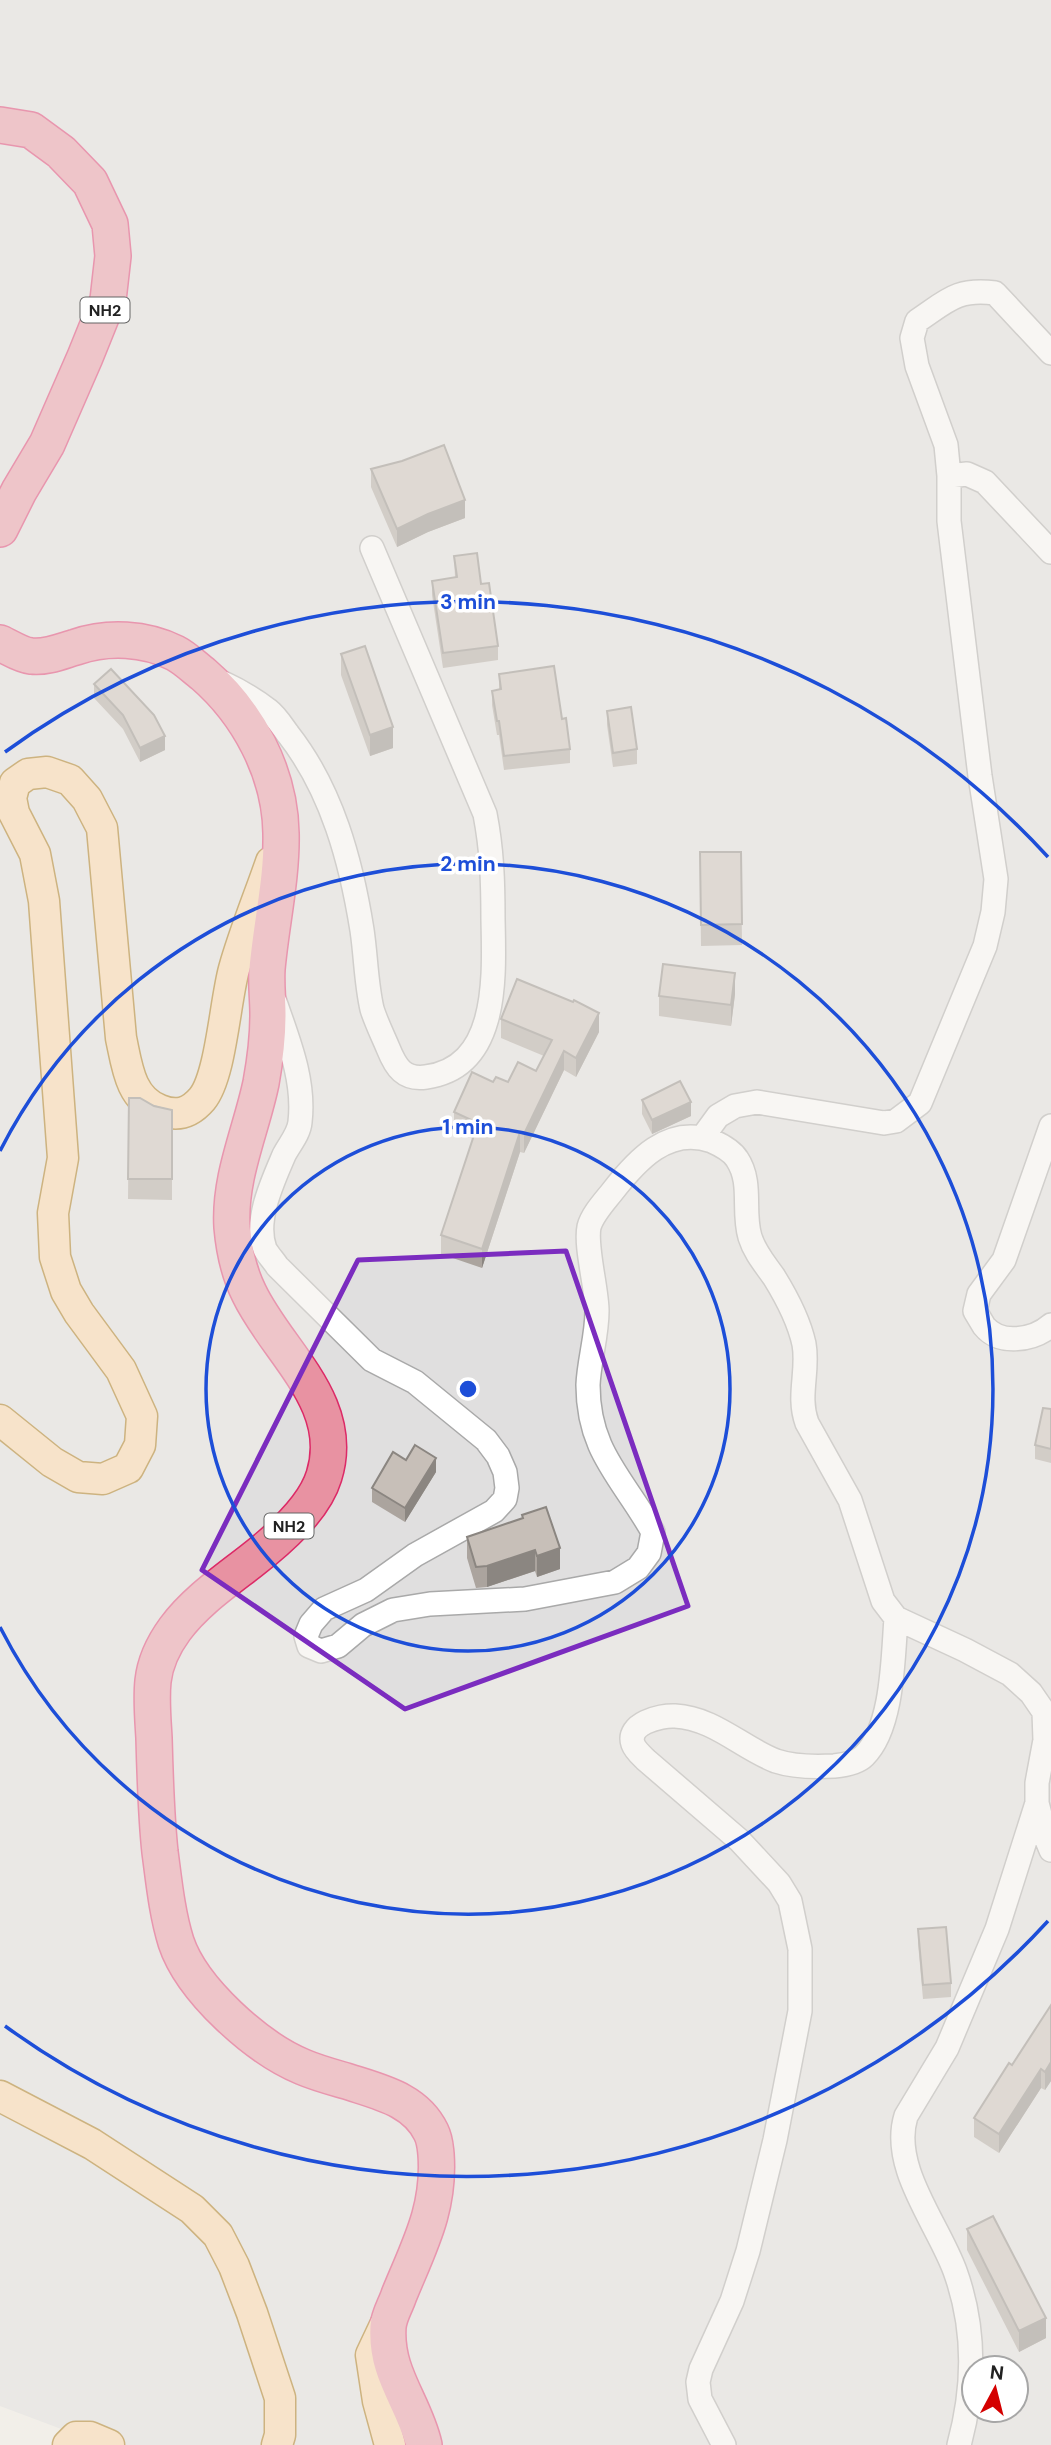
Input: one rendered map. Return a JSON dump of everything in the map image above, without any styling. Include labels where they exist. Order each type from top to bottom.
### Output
[{"type":"highway","name":"NH2","points":[[0,125],[31,130],[61,152],[90,182],[110,224],[113,256],[108,300],[85,358],[47,444],[0,529]]},
{"type":"highway","name":"NH2","points":[[0,643],[31,656],[55,654],[82,644],[107,639],[135,641],[175,653],[221,691],[240,713],[257,743],[275,785],[281,831],[266,979],[268,1018],[263,1074],[255,1111],[244,1140],[236,1179],[232,1223],[237,1263],[249,1293],[272,1333],[309,1382],[325,1415],[330,1451],[323,1481],[304,1510],[267,1549],[195,1606],[174,1630],[162,1652],[153,1678],[159,1843],[176,1942],[187,1967],[212,2000],[264,2046],[303,2067],[383,2093],[414,2107],[434,2136],[437,2170],[434,2207],[388,2319],[388,2353],[395,2379],[420,2428],[424,2445]]},
{"type":"main road","points":[[0,1420],[52,1462],[78,1477],[103,1479],[128,1468],[140,1446],[142,1416],[121,1370],[66,1291],[55,1257],[54,1213],[64,1158],[44,901],[35,853],[14,813],[11,798],[15,783],[28,774],[47,772],[70,780],[87,799],[102,828],[121,1038],[127,1066],[135,1090],[149,1106],[170,1114],[188,1112],[203,1098],[214,1076],[234,969],[281,831]]},
{"type":"main road","points":[[0,2096],[92,2144],[192,2209],[218,2235],[253,2313],[279,2398],[280,2435],[277,2445]]},
{"type":"main road","points":[[388,2319],[371,2355],[378,2401],[390,2445]]},
{"type":"main road","points":[[68,2445],[76,2437],[90,2437],[109,2445]]},
{"type":"street","points":[[702,1138],[718,1116],[735,1106],[757,1102],[884,1123],[896,1121],[920,1103],[985,946],[993,912],[996,878],[980,776],[949,522],[950,476],[946,444],[917,366],[912,338],[917,321],[956,295],[974,290],[995,293],[1051,353]]},
{"type":"street","points":[[950,476],[967,474],[985,482],[1051,552]]},
{"type":"street","points":[[198,670],[270,711],[307,758],[337,825],[349,861],[373,1011],[392,1057],[405,1075],[415,1078],[437,1075],[464,1061],[480,1037],[489,1011],[494,981],[492,848],[485,814],[372,548]]},
{"type":"street","points":[[266,979],[288,1039],[302,1103],[300,1126],[285,1154],[264,1214],[262,1231],[265,1249],[278,1266],[372,1360],[415,1382],[486,1440],[498,1456],[505,1472],[507,1488],[505,1499],[494,1511],[415,1555],[366,1590],[324,1609],[310,1624],[306,1636],[309,1646],[321,1651],[338,1646],[363,1625],[393,1611],[430,1604],[525,1599],[615,1582],[638,1568],[649,1553],[653,1532],[602,1453],[590,1419],[588,1383],[597,1312],[589,1227],[599,1208],[630,1168],[650,1151],[670,1140],[702,1138],[720,1144],[736,1157],[744,1173],[748,1196],[749,1236],[801,1329],[805,1349],[802,1409],[807,1423],[850,1500],[883,1601],[896,1618],[1010,1674],[1031,1693],[1044,1712],[1045,1740],[1037,1783],[1037,1803],[1051,1850]]},
{"type":"street","points":[[1051,1126],[1004,1261],[979,1294],[975,1311],[985,1328],[1003,1337],[1023,1339],[1042,1333],[1051,1325]]},
{"type":"street","points":[[724,2445],[700,2399],[698,2382],[701,2369],[732,2301],[748,2251],[775,2140],[800,2011],[800,1949],[790,1901],[779,1883],[739,1840],[646,1760],[634,1747],[633,1731],[653,1720],[674,1716],[699,1721],[727,1732],[778,1762],[821,1767],[846,1765],[863,1759],[876,1741],[884,1713],[892,1677],[896,1618]]},
{"type":"street","points":[[959,2445],[970,2403],[972,2370],[965,2313],[954,2269],[917,2191],[903,2154],[902,2126],[913,2103],[947,2049],[997,1929],[1037,1803]]},
{"type":"highlighted area","points":[[566,1251],[688,1606],[405,1709],[202,1570],[358,1260]]},
{"type":"shaded area","points":[[0,0],[1051,0],[1051,2445],[104,2445],[0,2406]]},
{"type":"building","points":[[444,445],[465,500],[397,529],[371,469]]},
{"type":"building","points":[[477,553],[481,584],[489,583],[498,646],[443,653],[432,581],[457,577],[454,556]]},
{"type":"building","points":[[365,646],[393,727],[370,735],[341,654]]},
{"type":"building","points":[[554,666],[562,719],[566,718],[570,749],[504,756],[492,691],[501,689],[499,674]]},
{"type":"building","points":[[111,669],[154,715],[165,736],[140,748],[123,715],[94,684]]},
{"type":"building","points":[[631,707],[637,749],[613,753],[607,711]]},
{"type":"building","points":[[700,852],[741,852],[742,924],[701,925]]},
{"type":"building","points":[[663,964],[735,973],[731,1005],[659,996]]},
{"type":"building","points":[[517,979],[573,1002],[574,1000],[599,1013],[576,1058],[564,1051],[524,1134],[520,1132],[482,1249],[441,1235],[478,1123],[454,1112],[472,1072],[493,1082],[496,1077],[508,1082],[518,1062],[536,1071],[552,1040],[501,1019]]},
{"type":"building","points":[[680,1081],[691,1102],[652,1120],[642,1100]]},
{"type":"building","points":[[129,1098],[140,1098],[154,1106],[172,1110],[172,1179],[128,1179]]},
{"type":"building","points":[[1043,1408],[1051,1409],[1051,1449],[1035,1445]]},
{"type":"building","points":[[415,1445],[436,1458],[405,1508],[372,1488],[393,1452],[406,1460]]},
{"type":"building","points":[[546,1507],[560,1548],[537,1556],[535,1550],[476,1567],[467,1537],[523,1518],[522,1515]]},
{"type":"building","points":[[946,1927],[951,1983],[923,1985],[918,1929]]},
{"type":"building","points":[[1051,2005],[1051,2062],[1045,2072],[1041,2069],[999,2134],[974,2118]]},
{"type":"building","points":[[993,2216],[1046,2318],[1019,2331],[967,2229]]}]
